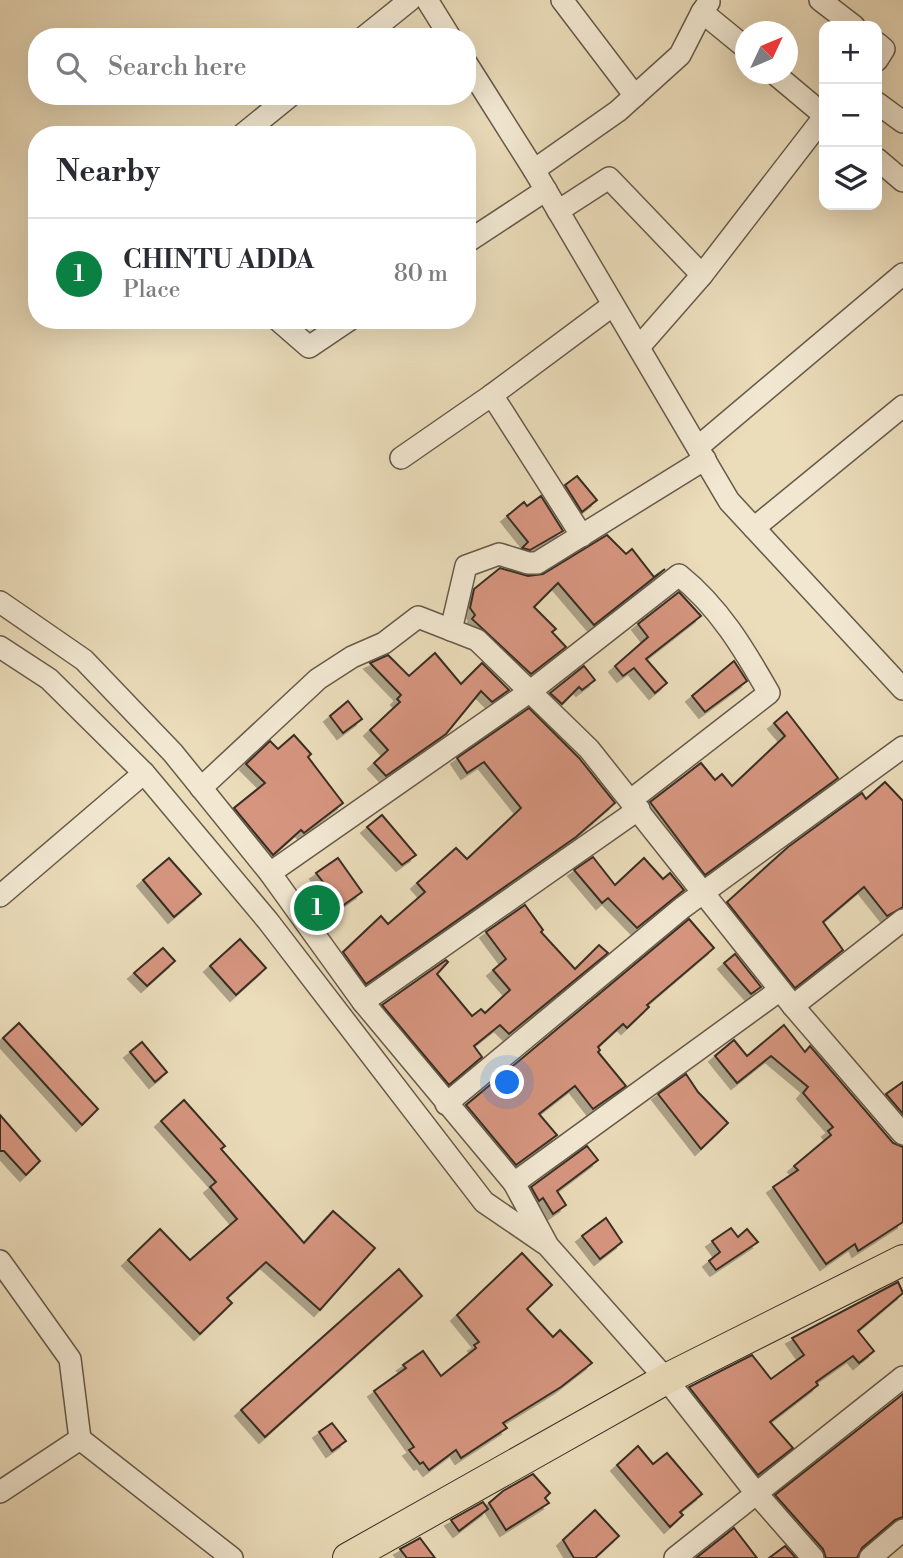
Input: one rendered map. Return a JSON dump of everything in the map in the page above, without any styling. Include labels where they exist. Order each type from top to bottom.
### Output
[{"type":"highway","points":[[348,1558],[666,1379],[903,1260]]},
{"type":"street","points":[[375,28],[410,0]]},
{"type":"street","points":[[427,0],[444,28]]},
{"type":"street","points":[[562,0],[635,96]]},
{"type":"street","points":[[820,0],[847,21]]},
{"type":"street","points":[[534,170],[635,96],[680,55],[706,6],[735,36]]},
{"type":"street","points":[[476,78],[546,190],[729,501],[903,690]]},
{"type":"street","points":[[787,84],[819,112]]},
{"type":"street","points":[[253,126],[279,105]]},
{"type":"street","points":[[882,107],[903,122]]},
{"type":"street","points":[[639,347],[702,275],[819,123]]},
{"type":"street","points":[[882,163],[903,181]]},
{"type":"street","points":[[558,211],[609,178],[702,275]]},
{"type":"street","points":[[476,236],[546,190]]},
{"type":"street","points":[[451,630],[466,566],[499,554],[528,564],[537,562],[582,536],[701,453],[903,274]]},
{"type":"street","points":[[401,458],[492,395],[613,305]]},
{"type":"street","points":[[288,329],[309,347],[336,329]]},
{"type":"street","points":[[492,395],[582,536]]},
{"type":"street","points":[[754,528],[903,407]]},
{"type":"street","points":[[270,873],[532,690],[679,575],[706,597],[745,652],[769,693],[635,805],[363,1002]]},
{"type":"street","points":[[0,601],[73,652],[165,744],[270,873],[363,1002],[514,1183],[548,1246],[666,1379],[756,1493],[813,1558]]},
{"type":"street","points":[[201,788],[318,679],[352,657],[384,643],[418,617],[477,640],[532,690],[589,748],[787,998],[903,1134]]},
{"type":"street","points":[[0,647],[49,679],[144,773],[268,920],[484,1202],[548,1246]]},
{"type":"street","points":[[49,679],[73,652]]},
{"type":"street","points":[[446,1104],[703,893],[903,747]]},
{"type":"street","points":[[0,896],[144,773]]},
{"type":"street","points":[[197,836],[221,813]]},
{"type":"street","points":[[514,1183],[903,920]]},
{"type":"street","points":[[0,1261],[71,1359],[80,1439],[232,1558]]},
{"type":"street","points":[[675,1558],[903,1377]]},
{"type":"street","points":[[0,1492],[80,1439]]},
{"type":"street","points":[[870,1558],[903,1531]]},
{"type":"building","points":[[577,476],[597,500],[582,512],[565,485]]},
{"type":"building","points":[[541,496],[563,531],[530,550],[522,548],[528,542],[507,516],[524,502],[527,506]]},
{"type":"building","points":[[607,535],[626,554],[632,549],[654,577],[665,569],[594,625],[558,583],[534,607],[556,629],[552,632],[566,647],[531,674],[472,619],[475,615],[470,608],[474,589],[500,568],[528,576],[543,574]]},
{"type":"building","points":[[679,592],[701,616],[646,659],[667,683],[655,693],[634,668],[623,676],[615,666],[648,637],[638,624]]},
{"type":"building","points":[[435,653],[461,684],[482,663],[509,690],[492,702],[481,691],[446,734],[386,776],[374,763],[388,750],[370,730],[400,702],[397,699],[401,695],[370,663],[388,655],[409,676]]},
{"type":"building","points":[[734,661],[747,681],[705,712],[692,696]]},
{"type":"building","points":[[584,666],[595,680],[582,690],[579,687],[562,704],[550,693]]},
{"type":"building","points":[[348,701],[362,719],[343,733],[330,716]]},
{"type":"building","points":[[529,708],[579,758],[615,803],[576,837],[366,984],[343,952],[381,916],[388,924],[425,892],[417,883],[456,848],[467,859],[521,808],[484,762],[467,773],[457,758]]},
{"type":"building","points":[[787,712],[838,778],[705,875],[650,802],[701,763],[715,780],[722,774],[732,786],[785,736],[774,723]]},
{"type":"building","points":[[294,735],[311,754],[308,757],[343,803],[304,833],[301,830],[273,855],[234,808],[265,783],[246,764],[270,741],[278,749]]},
{"type":"building","points":[[885,782],[903,801],[903,907],[887,916],[864,887],[823,922],[843,950],[795,988],[727,902],[788,847],[862,793],[866,799]]},
{"type":"building","points":[[382,815],[416,855],[402,865],[367,827]]},
{"type":"building","points":[[593,857],[615,885],[644,858],[663,879],[670,873],[684,890],[637,928],[608,898],[602,903],[574,870]]},
{"type":"building","points":[[169,858],[201,894],[174,917],[143,880]]},
{"type":"building","points":[[338,858],[362,892],[321,921],[305,899],[326,886],[316,873]]},
{"type":"building","points":[[525,905],[543,930],[541,932],[575,969],[599,945],[608,953],[509,1034],[500,1025],[474,1046],[482,1057],[449,1085],[382,1005],[446,960],[448,962],[437,974],[472,1016],[481,1009],[485,1013],[510,990],[493,970],[506,959],[486,932]]},
{"type":"building","points":[[689,919],[714,948],[647,1005],[649,1007],[627,1028],[623,1024],[598,1047],[598,1052],[626,1086],[593,1109],[575,1086],[539,1114],[557,1135],[516,1165],[466,1105]]},
{"type":"building","points":[[240,939],[266,968],[236,995],[210,966]]},
{"type":"building","points":[[163,948],[175,961],[147,986],[134,973]]},
{"type":"building","points":[[735,954],[761,987],[751,994],[724,963]]},
{"type":"building","points":[[19,1023],[98,1109],[82,1125],[3,1038]]},
{"type":"building","points":[[784,1025],[805,1052],[810,1046],[893,1143],[903,1147],[903,1222],[858,1251],[855,1244],[826,1264],[773,1187],[798,1170],[794,1166],[831,1135],[828,1131],[833,1127],[803,1093],[808,1087],[771,1056],[737,1083],[715,1056],[734,1040],[747,1056]]},
{"type":"building","points":[[142,1042],[167,1072],[155,1082],[130,1052]]},
{"type":"building","points":[[686,1074],[698,1092],[728,1123],[701,1149],[658,1094]]},
{"type":"building","points":[[903,1082],[903,1114],[886,1094]]},
{"type":"building","points":[[184,1100],[225,1146],[221,1149],[304,1243],[333,1211],[375,1248],[320,1310],[266,1262],[227,1298],[232,1303],[200,1334],[128,1260],[160,1229],[190,1260],[237,1219],[210,1187],[216,1182],[161,1121]]},
{"type":"building","points":[[0,1115],[40,1161],[26,1175],[4,1151],[0,1151]]},
{"type":"building","points":[[587,1146],[598,1160],[557,1191],[566,1205],[553,1214],[543,1198],[539,1201],[531,1187]]},
{"type":"building","points":[[606,1218],[622,1242],[600,1259],[582,1236]]},
{"type":"building","points":[[731,1228],[738,1237],[747,1229],[758,1242],[716,1270],[709,1261],[720,1252],[712,1241]]},
{"type":"building","points":[[522,1253],[552,1285],[527,1309],[553,1337],[560,1330],[592,1363],[561,1387],[503,1423],[507,1428],[461,1458],[456,1450],[429,1470],[423,1462],[420,1464],[409,1450],[414,1447],[374,1391],[406,1368],[403,1365],[423,1351],[441,1376],[476,1348],[474,1345],[479,1342],[457,1315]]},
{"type":"building","points":[[399,1269],[422,1296],[265,1437],[241,1410]]},
{"type":"building","points":[[898,1282],[903,1293],[858,1331],[874,1351],[859,1363],[853,1356],[816,1382],[818,1385],[770,1422],[793,1448],[758,1475],[689,1387],[752,1355],[771,1379],[804,1355],[792,1338]]},
{"type":"building","points":[[903,1394],[903,1517],[895,1520],[862,1548],[857,1558],[826,1558],[823,1549],[775,1495]]},
{"type":"building","points":[[332,1423],[346,1441],[332,1451],[319,1432]]},
{"type":"building","points":[[638,1446],[653,1464],[667,1453],[702,1494],[680,1512],[683,1515],[670,1527],[617,1465]]},
{"type":"building","points":[[533,1474],[550,1493],[545,1498],[549,1503],[506,1530],[489,1503],[503,1491]]},
{"type":"building","points":[[483,1502],[488,1509],[459,1531],[451,1520]]},
{"type":"building","points":[[595,1510],[619,1536],[595,1558],[574,1558],[563,1540]]},
{"type":"building","points":[[734,1528],[757,1558],[696,1558]]},
{"type":"building","points":[[420,1538],[435,1558],[407,1558],[400,1549]]},
{"type":"building","points":[[785,1546],[796,1558],[769,1558]]},
{"type":"place","name":"CHINTU ADDA","points":[[317,908]]}]
